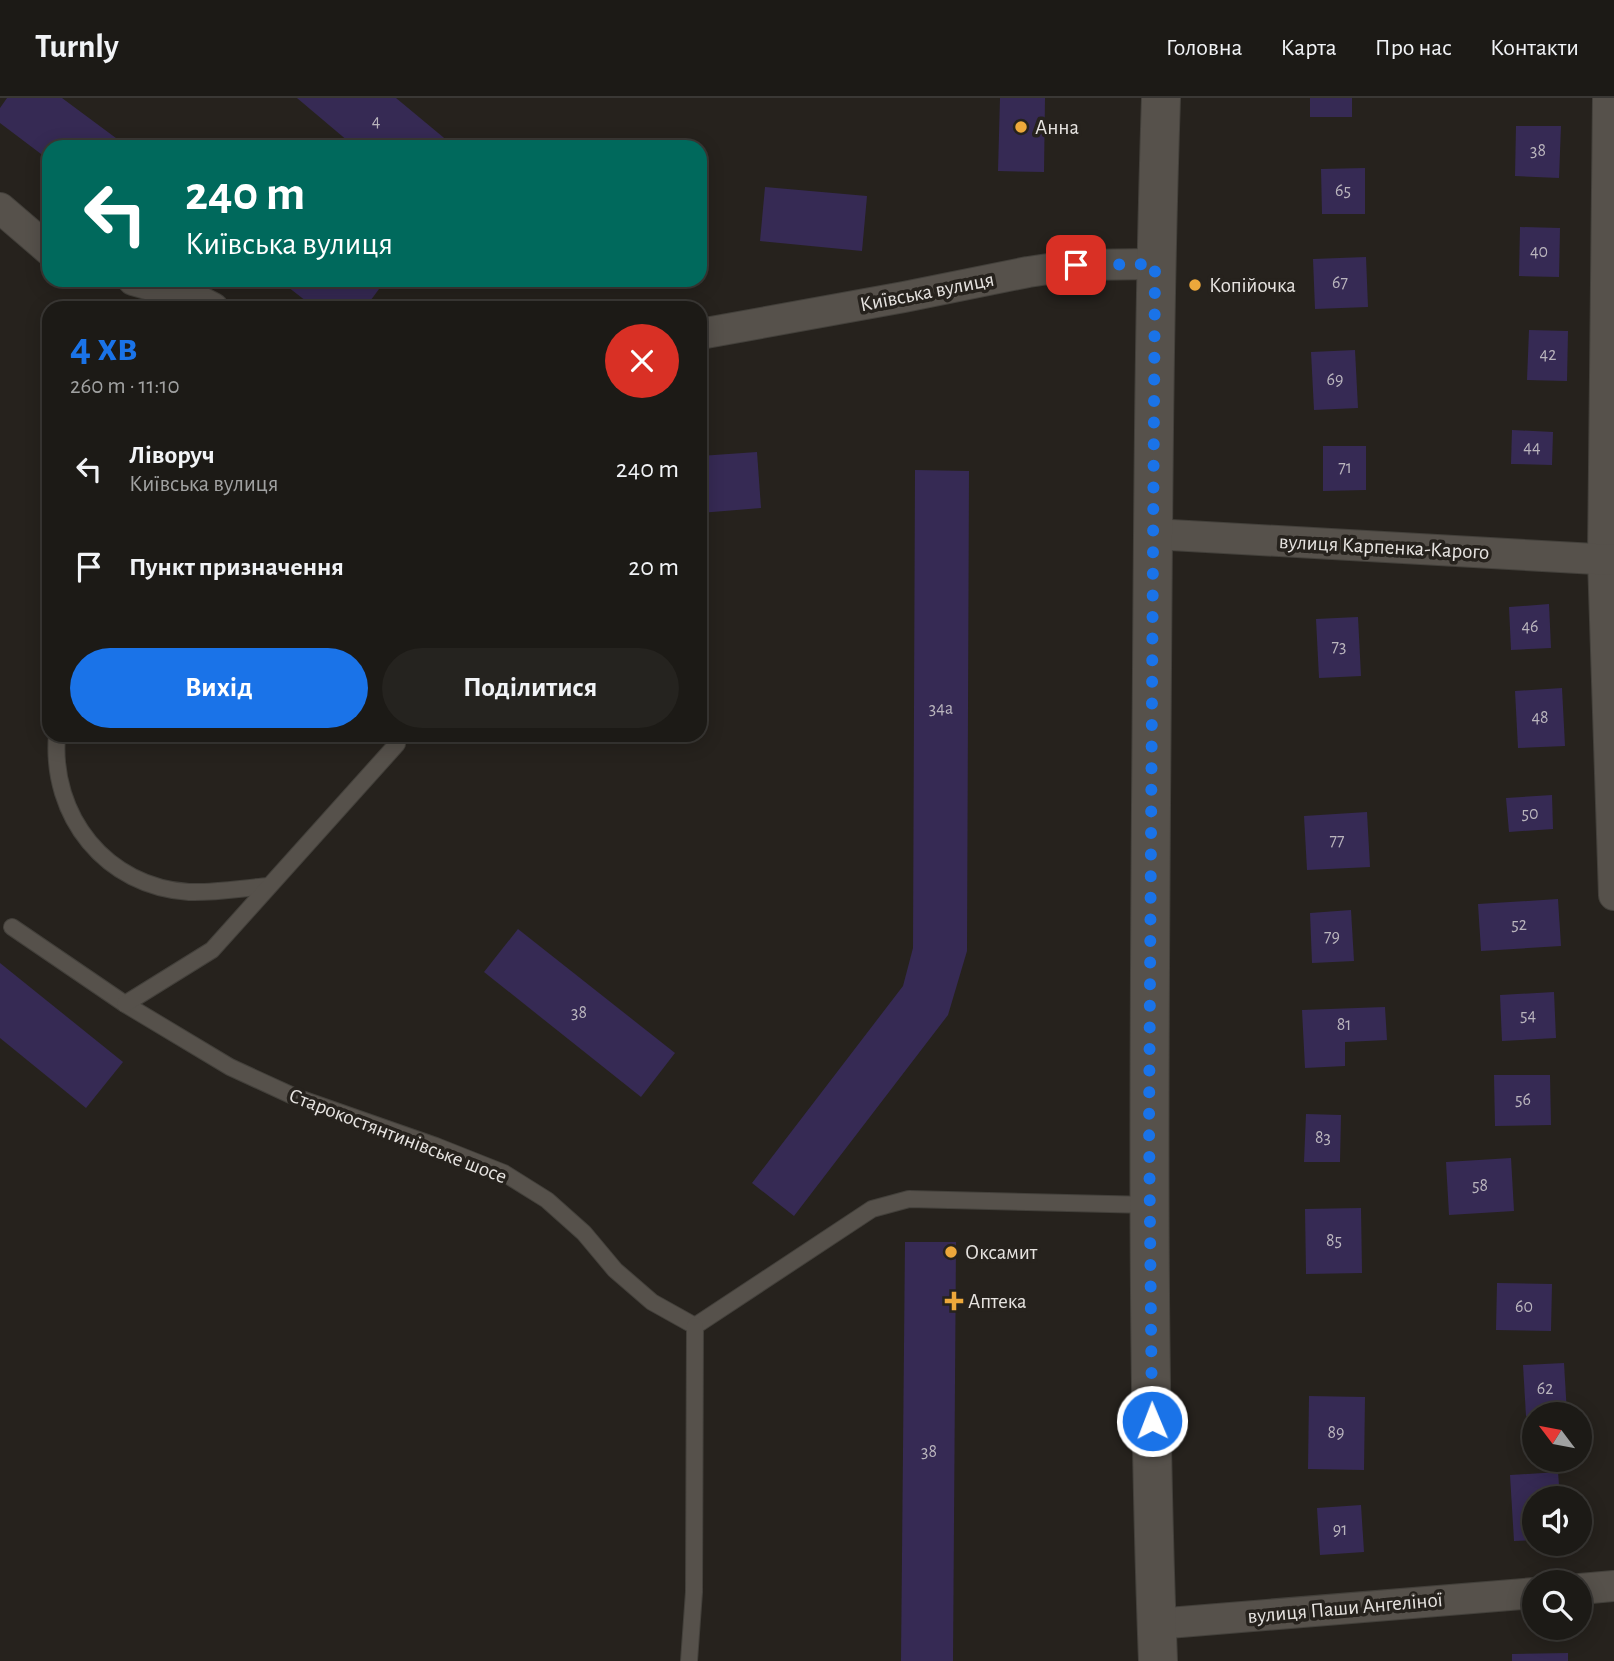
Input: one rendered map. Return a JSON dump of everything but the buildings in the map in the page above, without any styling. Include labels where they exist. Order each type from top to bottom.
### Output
[{"type":"main road","points":[[1157,1642],[1150,1205],[1155,264],[1161,98]]},
{"type":"street","points":[[1608,98],[1609,560],[1614,895]]},
{"type":"street","points":[[0,208],[42,244]]},
{"type":"street","name":"Київська вулиця","points":[[707,333],[1028,272],[1076,265],[1155,264]]},
{"type":"street","points":[[158,287],[200,301]]},
{"type":"street","name":"вулиця Карпенка-Карого","points":[[1153,534],[1609,560]]},
{"type":"street","points":[[1592,1588],[1614,1587]]},
{"type":"street","name":"вулиця Паши Ангеліної","points":[[1157,1642],[1522,1595]]},
{"type":"lane","points":[[57,742],[65,803],[86,840],[113,866],[145,883],[189,892],[269,886]]},
{"type":"lane","points":[[125,1004],[212,950],[397,742]]},
{"type":"lane","name":"Старокостянтинівське шосе","points":[[12,927],[125,1004],[230,1066],[293,1096],[504,1173],[547,1200],[584,1233],[615,1270],[652,1302],[695,1326]]},
{"type":"lane","points":[[689,1661],[694,1592],[695,1326],[872,1209],[909,1199],[1150,1205]]},
{"type":"place","name":"Анна","points":[[1021,127]]},
{"type":"place","name":"Копійочка","points":[[1195,285]]},
{"type":"place","name":"Оксамит","points":[[951,1252]]},
{"type":"place","name":"Аптека","points":[[954,1301]]},
{"type":"route","points":[[1076,265],[1155,264],[1149,1126],[1152,1421]]}]
